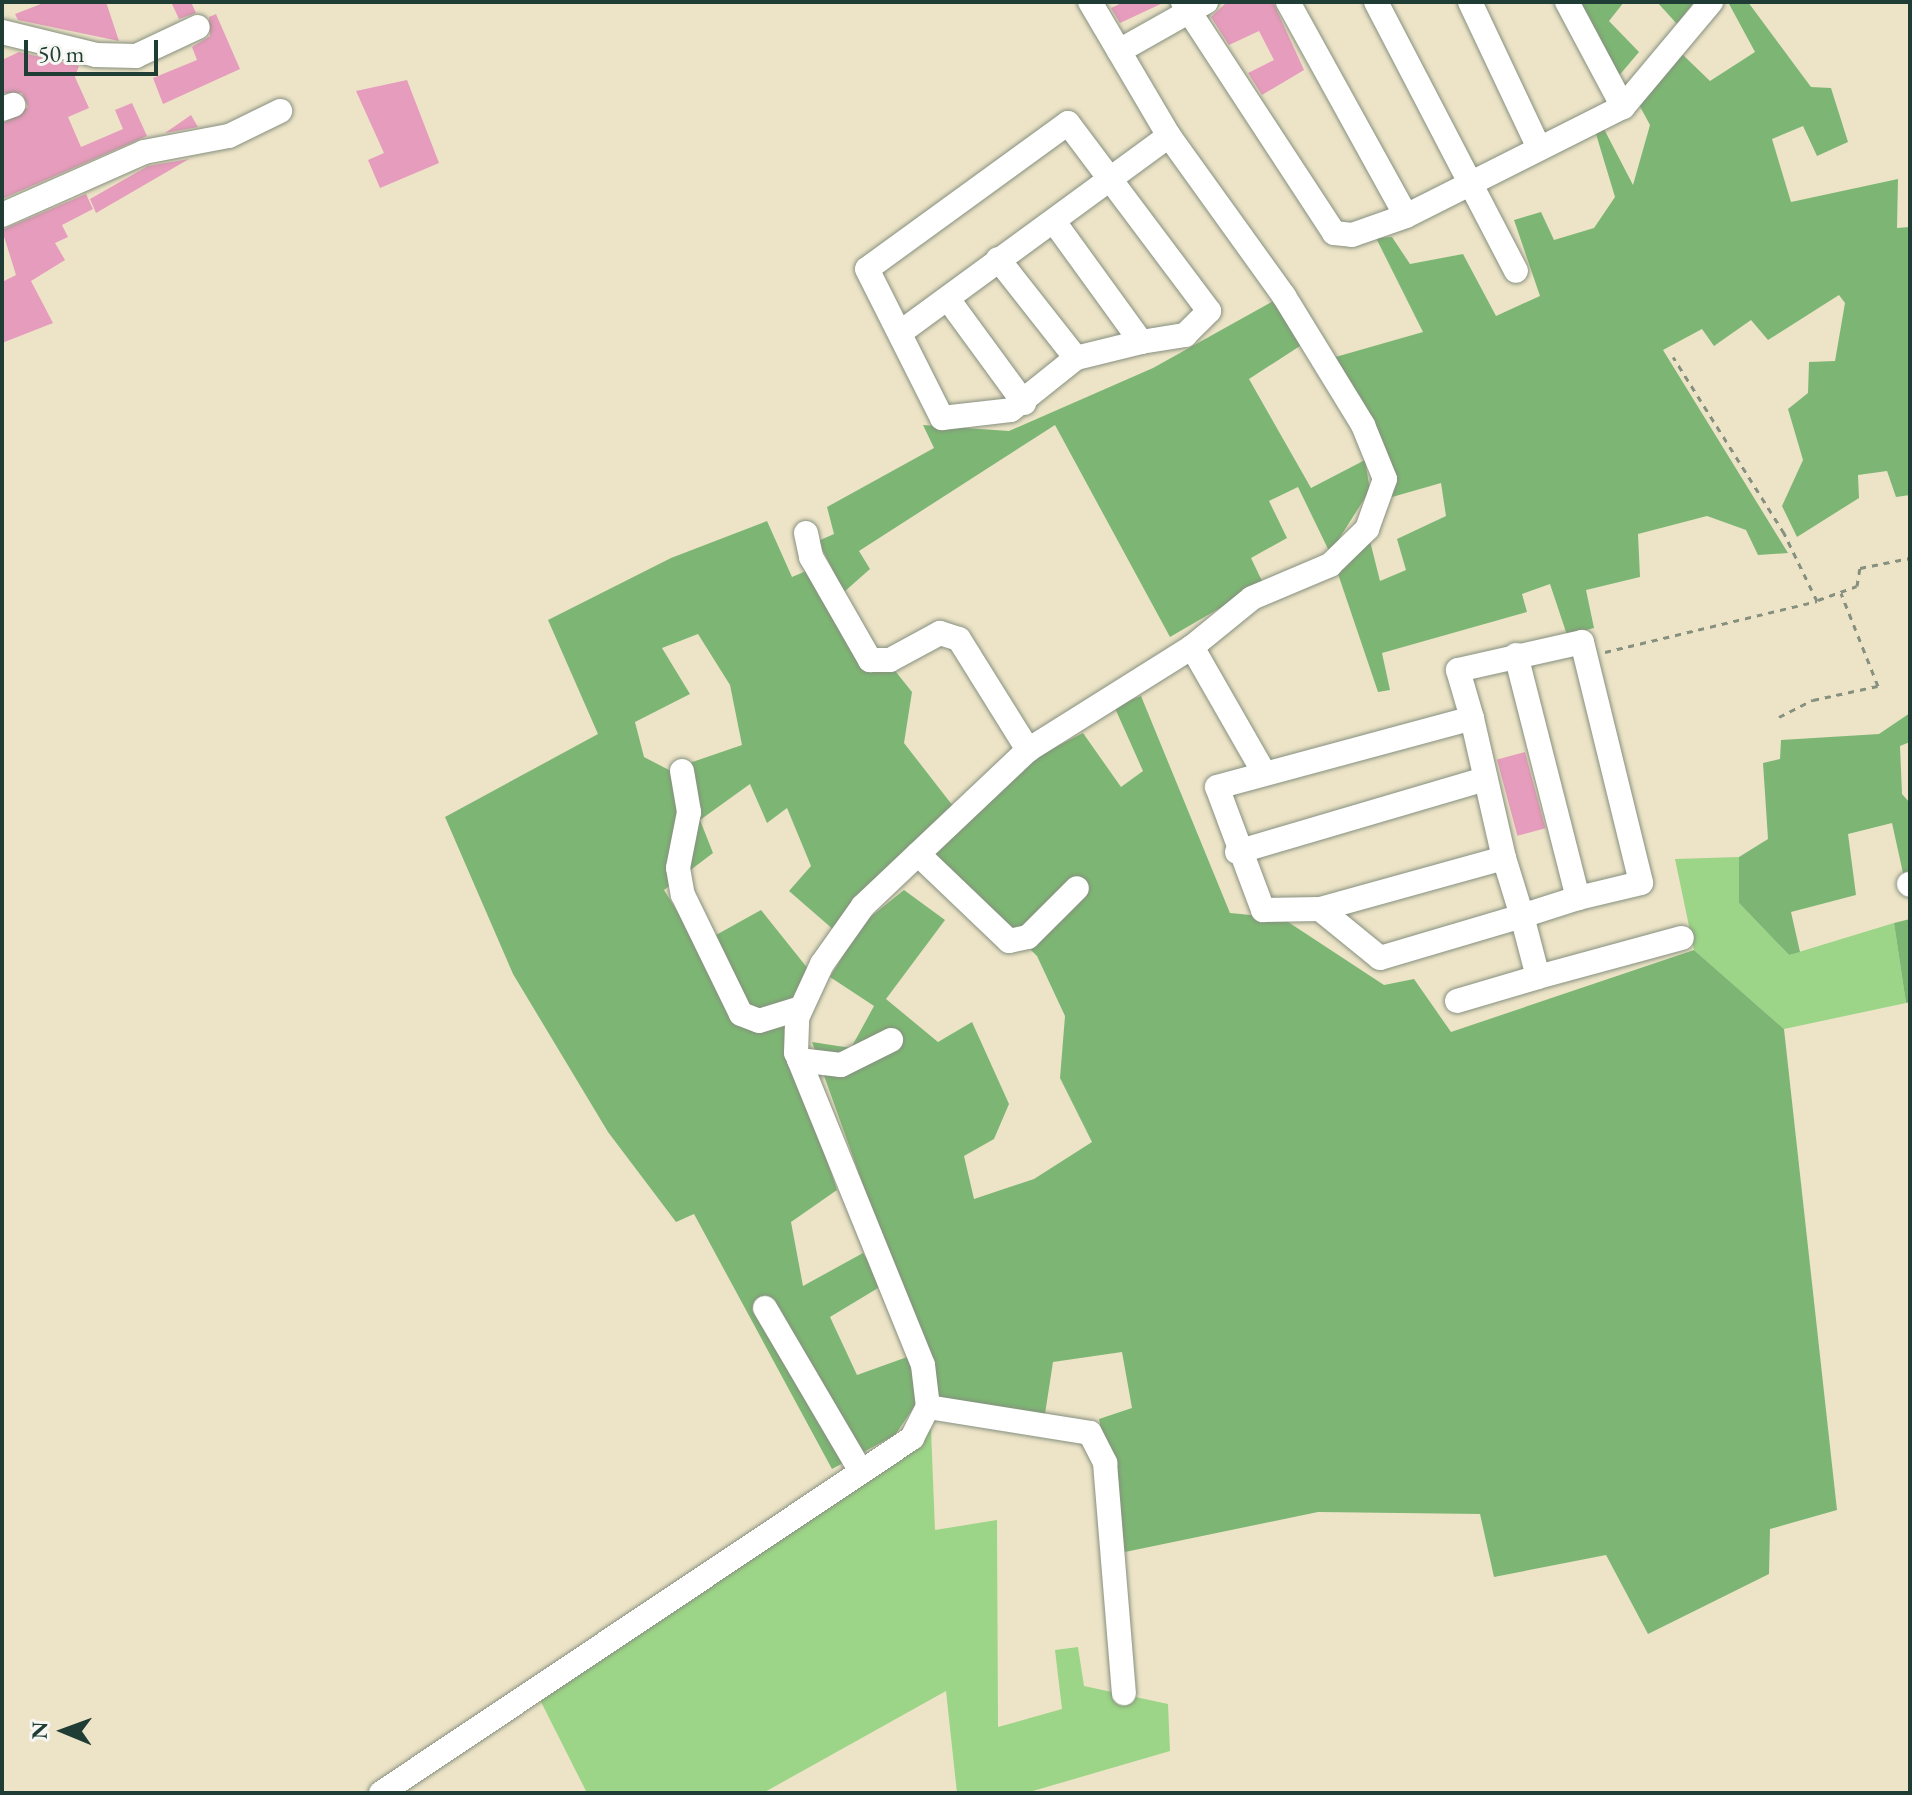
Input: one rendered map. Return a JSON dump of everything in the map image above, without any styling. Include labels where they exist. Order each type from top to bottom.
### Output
[{"type":"street","points":[[381,1793],[859,1468],[912,1438],[928,1407],[923,1365],[799,1060],[801,1008],[863,906],[1028,750],[1192,647],[1252,598],[1330,565],[1367,529],[1385,479],[1363,425],[1284,296],[1169,136],[1090,2]]},
{"type":"street","points":[[1288,2],[1406,216]]},
{"type":"street","points":[[1376,2],[1516,271]]},
{"type":"street","points":[[1470,2],[1539,148]]},
{"type":"street","points":[[1567,2],[1623,107]]},
{"type":"street","points":[[1119,51],[1192,5],[1334,233],[1352,235],[1406,216],[1623,107],[1711,2]]},
{"type":"street","points":[[2,32],[96,55],[136,56],[198,27]]},
{"type":"street","points":[[2,215],[144,152],[229,136],[280,111]]},
{"type":"street","points":[[1068,123],[1209,311],[1185,335],[1076,358],[1024,403],[942,418],[901,332],[867,269],[1068,123]]},
{"type":"street","points":[[901,332],[998,259],[1055,223],[1169,136]]},
{"type":"street","points":[[1055,223],[1141,342]]},
{"type":"street","points":[[998,259],[1076,358]]},
{"type":"street","points":[[948,299],[1024,403]]},
{"type":"street","points":[[806,533],[811,557],[870,660],[890,660],[940,633],[959,639],[1028,750]]},
{"type":"street","points":[[1320,909],[1380,958],[1522,916],[1578,898],[1641,883],[1582,642],[1458,670],[1504,858],[1522,916],[1538,977]]},
{"type":"street","points":[[1192,647],[1263,771]]},
{"type":"street","points":[[1516,655],[1578,898]]},
{"type":"street","points":[[1472,718],[1263,771],[1217,787],[1237,852],[1263,910],[1320,909],[1504,858]]},
{"type":"street","points":[[682,771],[689,812],[678,868],[683,895],[741,1014],[759,1021],[801,1008]]},
{"type":"street","points":[[1237,852],[1485,779]]},
{"type":"street","points":[[918,854],[1009,941],[1028,937],[1077,888]]},
{"type":"street","points":[[1457,1001],[1682,938]]},
{"type":"street","points":[[799,1060],[841,1065],[891,1040]]},
{"type":"street","points":[[765,1308],[859,1468]]},
{"type":"street","points":[[928,1407],[1090,1433],[1105,1463],[1124,1693]]},
{"type":"path","points":[[1673,357],[1784,533],[1817,601]]},
{"type":"path","points":[[1586,656],[1817,601],[1857,586],[1860,568],[1910,558]]},
{"type":"path","points":[[1779,717],[1813,700],[1878,686],[1841,593]]},
{"type":"green space","points":[[1577,2],[1624,2],[1609,21],[1639,52],[1617,78]]},
{"type":"green space","points":[[1657,2],[1694,2],[1677,24]]},
{"type":"green space","points":[[1728,2],[1748,2],[1811,87],[1831,88],[1848,142],[1817,156],[1803,126],[1772,139],[1791,202],[1898,179],[1897,228],[1910,227],[1910,495],[1896,497],[1887,471],[1858,475],[1859,498],[1797,537],[1782,506],[1803,460],[1788,409],[1808,393],[1809,362],[1835,361],[1845,303],[1839,295],[1768,340],[1751,320],[1714,346],[1702,329],[1663,350],[1788,553],[1758,555],[1746,530],[1707,516],[1638,534],[1640,577],[1586,590],[1594,628],[1567,635],[1550,584],[1522,594],[1527,612],[1382,653],[1390,690],[1378,692],[1337,571],[1370,541],[1380,581],[1406,570],[1397,539],[1446,516],[1441,483],[1392,497],[1392,472],[1332,358],[1423,332],[1376,238],[1392,237],[1410,264],[1463,254],[1496,316],[1540,296],[1514,220],[1541,212],[1554,240],[1594,228],[1615,197],[1596,134],[1604,129],[1633,185],[1650,125],[1637,101],[1682,54],[1710,81],[1755,52]]},
{"type":"green space","points":[[1275,300],[1303,344],[1249,379],[1311,488],[1365,460],[1370,490],[1330,553],[1298,487],[1269,501],[1287,538],[1251,558],[1263,583],[1170,637],[1055,425],[859,551],[870,569],[844,592],[818,541],[834,534],[827,507],[934,448],[923,425],[1009,431],[1153,368]]},
{"type":"green space","points":[[767,521],[792,577],[813,568],[912,692],[904,743],[953,806],[835,931],[789,891],[811,866],[787,808],[767,823],[750,784],[700,820],[713,853],[664,890],[698,945],[761,910],[809,970],[784,1030],[837,1190],[791,1222],[803,1286],[863,1253],[883,1285],[830,1317],[857,1375],[910,1356],[916,1404],[895,1435],[832,1469],[694,1214],[676,1222],[608,1132],[513,974],[445,817],[598,734],[548,620],[671,558]],"holes":[[[698,634],[730,685],[742,745],[669,770],[644,757],[635,722],[690,694],[662,648]]]},
{"type":"green space","points":[[1141,696],[1230,913],[1282,918],[1384,985],[1414,979],[1451,1032],[1694,950],[1784,1029],[1837,1510],[1770,1529],[1769,1574],[1648,1634],[1606,1555],[1494,1577],[1480,1514],[1318,1512],[1125,1552],[1099,1419],[1132,1408],[1122,1352],[1053,1362],[1045,1414],[941,1403],[812,1042],[851,1048],[874,1006],[830,977],[863,923],[904,890],[945,920],[886,999],[938,1042],[972,1022],[1009,1104],[994,1139],[964,1156],[974,1199],[1034,1179],[1092,1142],[1060,1078],[1065,1016],[1037,956],[935,855],[1028,761],[1083,733],[1121,787],[1143,771],[1114,706]]},
{"type":"green space","points":[[1910,713],[1910,742],[1900,746],[1902,794],[1910,803],[1910,905],[1892,823],[1848,834],[1856,895],[1791,912],[1800,952],[1789,955],[1739,903],[1739,857],[1768,839],[1763,763],[1780,759],[1781,740],[1879,734]]},
{"type":"green space","points":[[1739,857],[1739,903],[1789,955],[1894,923],[1906,1003],[1784,1029],[1694,950],[1675,859]]},
{"type":"green space","points":[[1910,919],[1910,1002],[1906,1003],[1894,923]]},
{"type":"green space","points":[[931,1429],[935,1530],[997,1520],[998,1727],[1062,1709],[1055,1650],[1078,1647],[1084,1686],[1168,1704],[1170,1751],[1026,1793],[957,1793],[946,1691],[763,1793],[587,1793],[537,1694]]},
{"type":"building","points":[[46,2],[106,2],[119,41],[18,20],[15,14]]},
{"type":"building","points":[[171,2],[191,2],[196,13],[179,19]]},
{"type":"building","points":[[1124,2],[1165,2],[1120,23],[1111,8]]},
{"type":"building","points":[[1227,2],[1273,2],[1304,70],[1262,95],[1248,73],[1274,60],[1259,31],[1229,45],[1211,17]]},
{"type":"building","points":[[216,14],[240,69],[163,104],[153,78],[197,60],[192,47],[210,36],[209,17]]},
{"type":"building","points":[[19,52],[79,66],[75,77],[89,108],[68,117],[81,147],[123,129],[115,110],[132,103],[147,136],[2,199],[2,124],[28,107],[22,93],[2,93],[2,60]]},
{"type":"building","points":[[407,80],[439,163],[380,188],[368,160],[384,153],[356,91]]},
{"type":"building","points":[[191,115],[198,127],[165,133]]},
{"type":"building","points":[[189,159],[96,213],[90,199],[148,166]]},
{"type":"building","points":[[86,194],[93,209],[62,225],[68,237],[55,243],[65,260],[31,281],[53,323],[2,343],[2,282],[16,275],[2,230]]},
{"type":"building","points":[[1525,752],[1545,828],[1517,836],[1497,760]]}]
